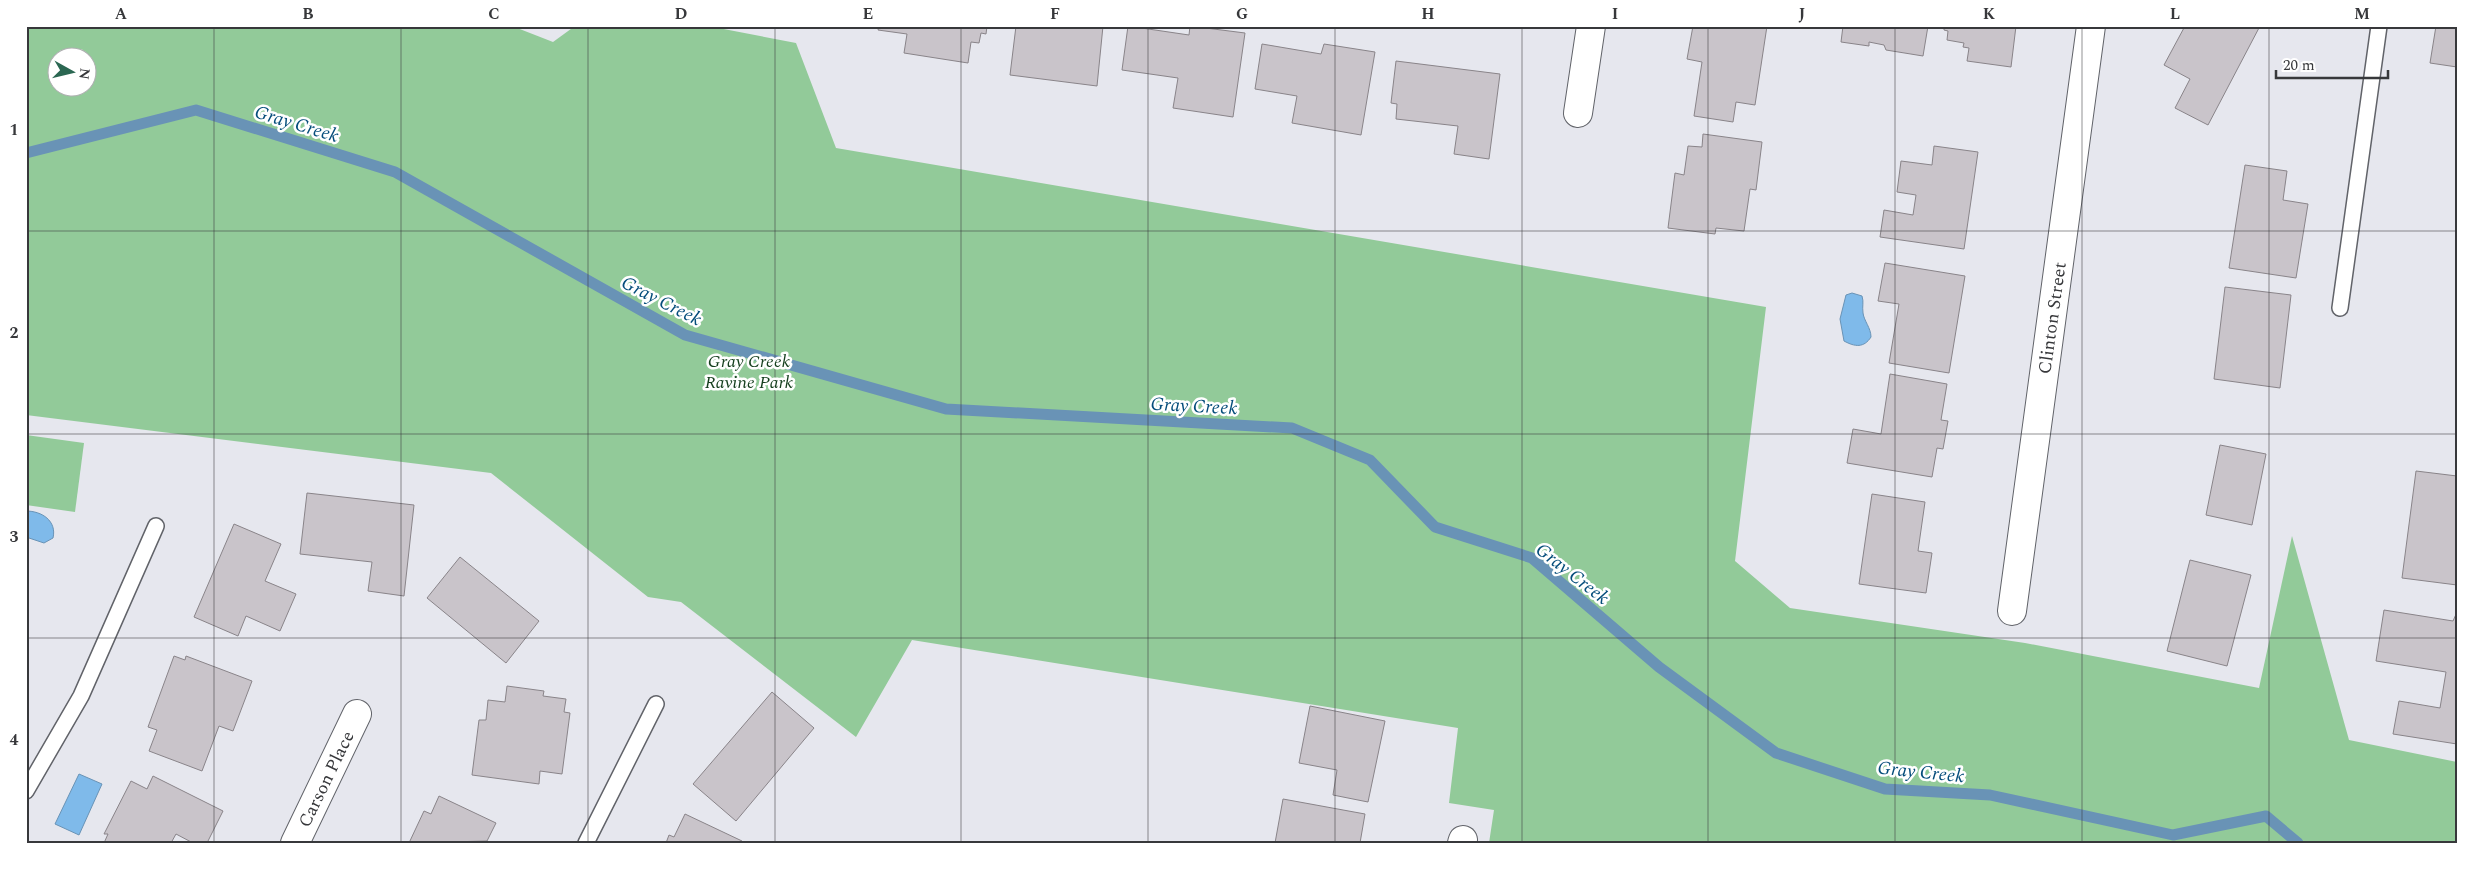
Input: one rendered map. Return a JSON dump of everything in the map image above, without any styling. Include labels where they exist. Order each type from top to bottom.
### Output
[{"type":"street","points":[[1578,112],[1591,26]]},
{"type":"street","name":"Clinton Street","points":[[2012,610],[2091,26]]},
{"type":"street","name":"Carson Place","points":[[295,843],[357,714]]},
{"type":"lane","points":[[2340,308],[2379,26]]},
{"type":"lane","points":[[26,791],[81,696],[156,526]]},
{"type":"lane","points":[[586,843],[656,704]]},
{"type":"green space","name":"Gray Creek Ravine Park","points":[[26,26],[512,26],[553,42],[575,26],[708,26],[796,43],[836,148],[1766,307],[1735,561],[1790,608],[2025,643],[2259,688],[2292,536],[2349,740],[2457,762],[2457,843],[1489,843],[1494,810],[1449,803],[1458,728],[912,640],[856,737],[681,602],[648,597],[491,473],[26,415]]},
{"type":"green space","points":[[26,435],[84,443],[75,512],[26,505]]},
{"type":"water","points":[[1852,293],[1862,296],[1864,316],[1871,334],[1868,341],[1862,345],[1844,341],[1840,319],[1846,295]]},
{"type":"water","points":[[26,511],[38,513],[47,518],[53,527],[53,538],[44,543],[26,537]]},
{"type":"water","points":[[79,774],[102,784],[79,835],[55,824]]},
{"type":"building","points":[[879,26],[987,26],[986,34],[981,33],[979,43],[971,42],[968,63],[904,53],[907,34],[878,30]]},
{"type":"building","points":[[1016,26],[1103,26],[1097,86],[1010,75]]},
{"type":"building","points":[[1128,26],[1189,35],[1190,26],[1245,33],[1233,117],[1173,108],[1178,78],[1122,70]]},
{"type":"building","points":[[1693,26],[1767,26],[1755,105],[1736,102],[1733,122],[1694,116],[1702,62],[1687,59]]},
{"type":"building","points":[[1843,26],[1928,26],[1923,56],[1886,50],[1884,45],[1869,42],[1869,46],[1841,42]]},
{"type":"building","points":[[1944,26],[2016,26],[2011,67],[1967,61],[1969,48],[1963,47],[1964,43],[1947,40],[1948,31],[1944,30]]},
{"type":"building","points":[[2185,26],[2260,26],[2208,125],[2175,108],[2190,79],[2164,65]]},
{"type":"building","points":[[2436,26],[2457,26],[2457,67],[2430,63]]},
{"type":"building","points":[[1262,44],[1321,54],[1324,44],[1375,52],[1361,135],[1292,123],[1297,96],[1255,89]]},
{"type":"building","points":[[1396,61],[1500,74],[1489,159],[1454,154],[1458,126],[1396,119],[1397,104],[1391,103]]},
{"type":"building","points":[[1703,134],[1762,142],[1756,190],[1750,189],[1744,231],[1716,228],[1715,234],[1668,228],[1675,173],[1684,175],[1688,146],[1702,147]]},
{"type":"building","points":[[1934,146],[1978,152],[1964,249],[1880,237],[1884,210],[1913,215],[1916,195],[1897,192],[1901,161],[1932,165]]},
{"type":"building","points":[[2245,165],[2287,171],[2283,200],[2308,204],[2296,278],[2229,268]]},
{"type":"building","points":[[1885,263],[1965,276],[1949,373],[1889,363],[1899,304],[1878,301]]},
{"type":"building","points":[[2225,287],[2291,295],[2280,388],[2214,379]]},
{"type":"building","points":[[1890,374],[1947,384],[1941,420],[1948,421],[1943,449],[1937,448],[1932,477],[1847,463],[1853,429],[1881,434]]},
{"type":"building","points":[[2220,445],[2266,454],[2252,525],[2206,515]]},
{"type":"building","points":[[2416,471],[2457,476],[2457,585],[2402,578]]},
{"type":"building","points":[[307,493],[414,505],[404,596],[368,591],[372,562],[300,554]]},
{"type":"building","points":[[1872,494],[1925,502],[1918,551],[1932,553],[1926,593],[1859,584]]},
{"type":"building","points":[[234,524],[281,544],[265,581],[296,594],[280,631],[246,616],[238,636],[194,617]]},
{"type":"building","points":[[460,557],[539,621],[506,663],[427,598]]},
{"type":"building","points":[[2190,560],[2251,575],[2227,666],[2167,651]]},
{"type":"building","points":[[2384,610],[2453,621],[2457,612],[2457,744],[2393,734],[2399,701],[2440,708],[2446,672],[2376,661]]},
{"type":"building","points":[[174,656],[185,660],[186,656],[252,681],[233,731],[219,726],[202,771],[149,751],[157,730],[148,727]]},
{"type":"building","points":[[507,686],[544,691],[543,696],[566,699],[564,712],[570,713],[562,774],[540,771],[539,784],[472,775],[479,720],[486,720],[488,700],[505,702]]},
{"type":"building","points":[[772,692],[814,728],[736,821],[693,784]]},
{"type":"building","points":[[1310,706],[1385,721],[1368,802],[1333,795],[1337,770],[1299,763]]},
{"type":"building","points":[[153,776],[223,811],[207,843],[193,843],[176,834],[171,843],[104,843],[108,834],[104,834],[131,781],[147,789]]},
{"type":"building","points":[[439,796],[496,823],[487,841],[409,843],[424,811],[431,814]]},
{"type":"building","points":[[1283,799],[1365,814],[1360,843],[1275,843]]},
{"type":"building","points":[[685,814],[742,841],[741,843],[666,843],[669,835],[674,837]]},
{"type":"waterway","name":"Gray Creek","points":[[26,153],[196,110],[395,172],[685,335],[946,409],[1292,428],[1370,460],[1435,527],[1532,558],[1659,667],[1776,753],[1885,789],[1990,795],[2173,835],[2266,816],[2298,843]]}]
